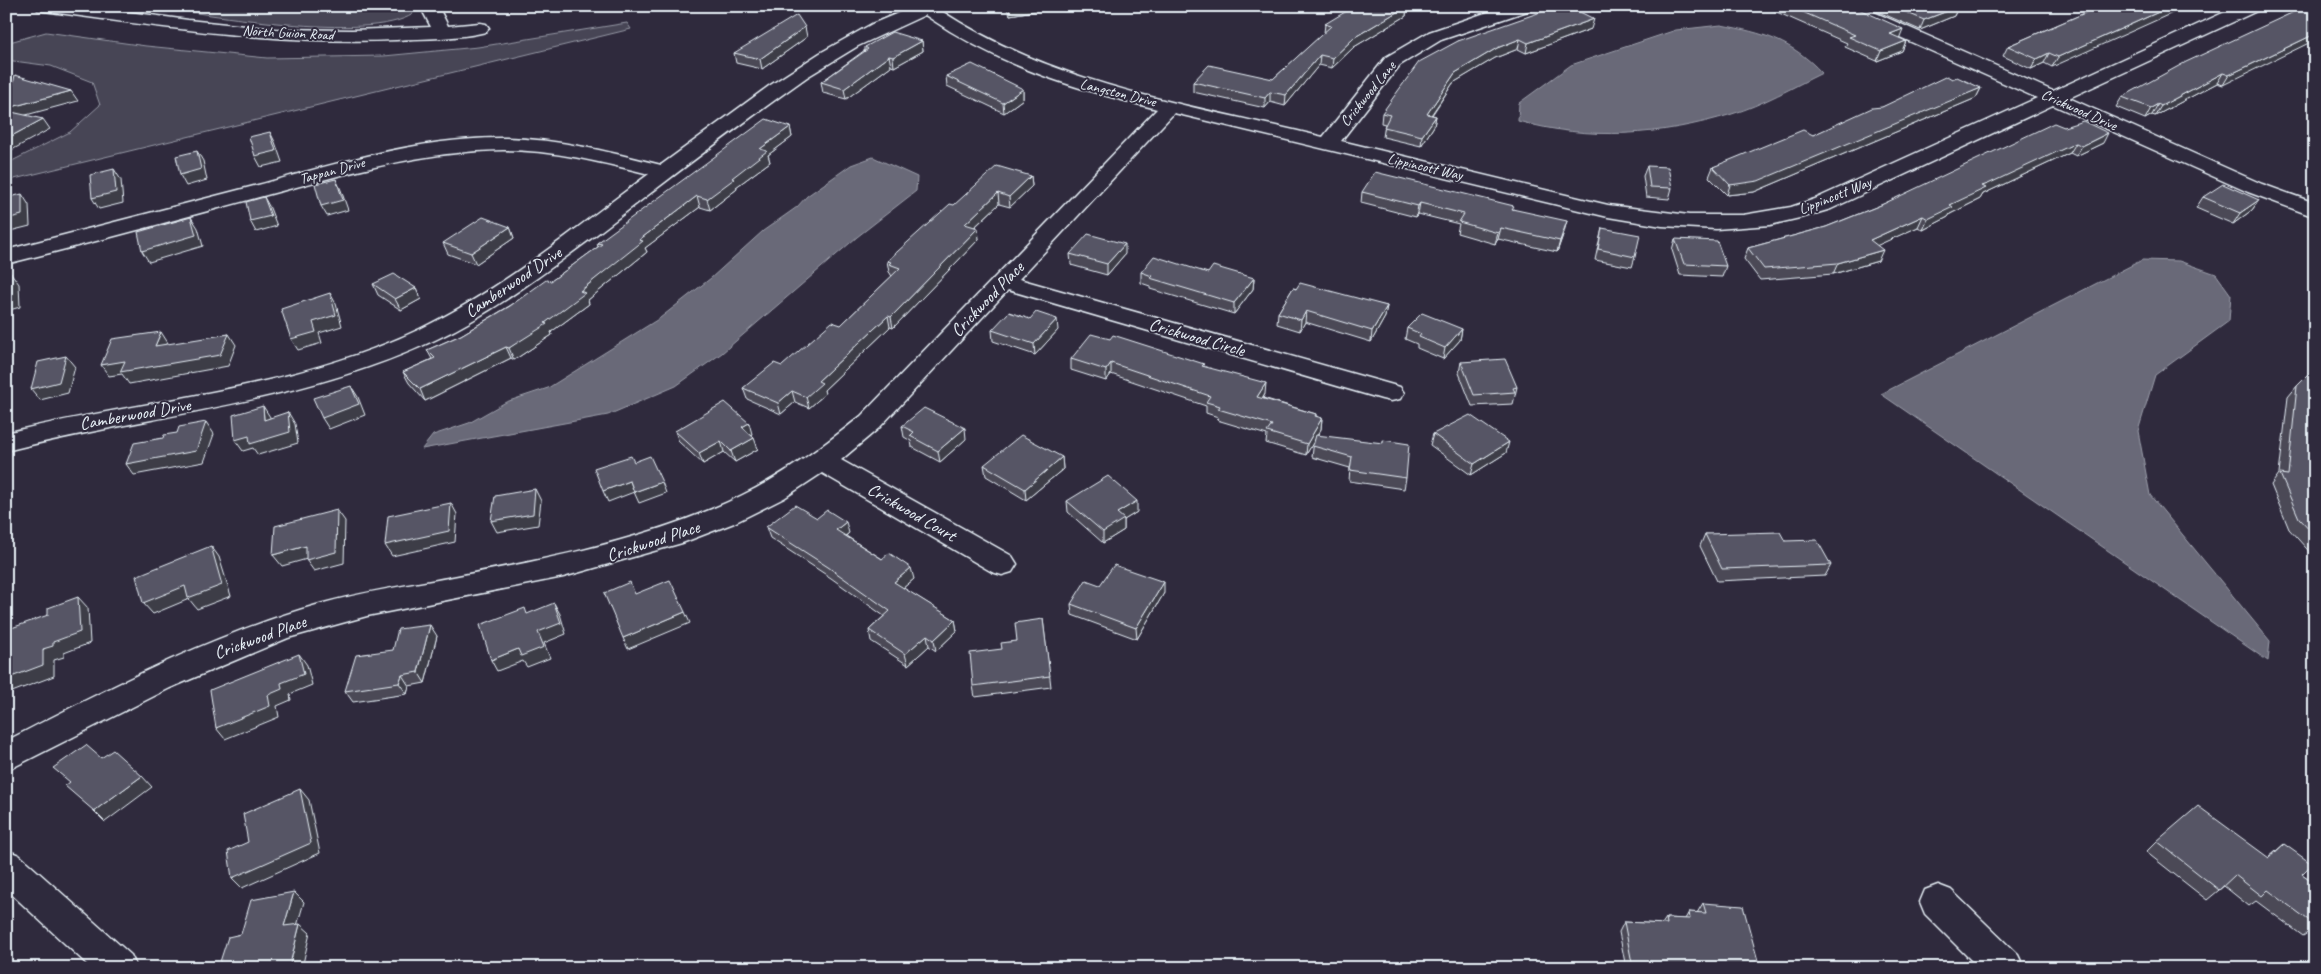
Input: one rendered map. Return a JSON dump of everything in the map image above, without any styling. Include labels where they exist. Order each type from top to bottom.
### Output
[{"type":"street","name":"North Guion Road","points":[[44,6],[279,34],[355,36],[442,32],[480,28]]},
{"type":"street","points":[[429,6],[442,32]]},
{"type":"street","name":"Crickwood Lane","points":[[1328,144],[1393,61],[1441,34],[1524,6]]},
{"type":"street","name":"Crickwood Drive","points":[[1845,6],[2256,188],[2315,211]]},
{"type":"street","name":"Lippincott Way","points":[[1328,144],[1627,215],[1674,221],[1731,222],[1782,216],[1817,206],[2253,6]]},
{"type":"street","name":"Langston Drive","points":[[928,7],[1006,56],[1040,71],[1087,86],[1328,144]]},
{"type":"street","name":"Camberwood Drive","points":[[6,442],[74,425],[232,397],[282,386],[343,368],[394,349],[460,318],[505,292],[664,172],[829,54],[881,27],[928,7]]},
{"type":"street","name":"Crickwood Place","points":[[6,757],[168,674],[260,635],[320,616],[361,606],[573,565],[637,549],[685,533],[732,513],[786,485],[848,442],[870,422],[1170,106]]},
{"type":"street","name":"Tappan Drive","points":[[6,257],[354,165],[439,149],[503,144],[544,146],[591,153],[664,172]]},
{"type":"street","name":"Crickwood Circle","points":[[1004,282],[1391,393]]},
{"type":"street","name":"Crickwood Court","points":[[822,461],[1002,564]]},
{"type":"street","points":[[6,866],[118,968]]},
{"type":"street","points":[[1938,902],[2005,968]]},
{"type":"shaded area","points":[[150,6],[409,6],[413,14],[391,22],[361,26],[325,26],[246,20]]},
{"type":"shaded area","points":[[627,23],[631,29],[6,181],[6,164],[70,132],[100,105],[92,82],[51,66],[6,60],[6,43],[46,32],[146,46],[267,58],[384,56],[478,47]]},
{"type":"water","points":[[1721,25],[1751,31],[1776,40],[1800,53],[1822,73],[1766,101],[1743,110],[1679,127],[1625,133],[1598,133],[1571,131],[1518,121],[1519,103],[1571,65],[1676,30]]},
{"type":"water","points":[[873,157],[917,177],[916,191],[857,237],[722,353],[676,386],[608,415],[422,449],[433,435],[469,423],[506,402],[548,388],[660,318],[711,278],[763,231],[797,207],[807,196],[851,165]]},
{"type":"water","points":[[2142,260],[2179,261],[2216,274],[2231,295],[2229,321],[2155,375],[2138,431],[2150,495],[2270,641],[2268,661],[1881,394]]},
{"type":"building","points":[[1355,6],[1407,6],[1355,37],[1333,58],[1320,55],[1286,95],[1270,92],[1265,98],[1193,82],[1209,65],[1273,79],[1331,26],[1325,24]]},
{"type":"building","points":[[1558,6],[1568,6],[1594,19],[1528,43],[1520,39],[1497,48],[1455,73],[1427,114],[1436,116],[1422,136],[1384,127],[1390,115],[1382,113],[1419,62],[1458,41]]},
{"type":"building","points":[[1789,6],[1852,6],[1903,29],[1890,34],[1906,41],[1881,51],[1849,37],[1855,35]]},
{"type":"building","points":[[1891,6],[1957,6],[1958,7],[1924,20]]},
{"type":"building","points":[[2101,6],[2172,6],[2058,57],[2049,53],[2037,59],[2008,46]]},
{"type":"building","points":[[2302,6],[2315,6],[2315,34],[2229,75],[2223,73],[2161,106],[2158,104],[2151,108],[2122,97],[2186,62],[2298,10]]},
{"type":"building","points":[[797,15],[805,27],[760,59],[734,53]]},
{"type":"building","points":[[892,32],[922,41],[893,57],[889,56],[844,89],[821,82],[868,49],[865,47]]},
{"type":"building","points":[[972,64],[1023,89],[1003,103],[946,76]]},
{"type":"building","points":[[15,75],[71,91],[8,108]]},
{"type":"building","points":[[1947,76],[1952,79],[1957,77],[1981,88],[1758,181],[1730,185],[1713,167],[1803,130],[1813,135],[1872,108],[1882,107]]},
{"type":"building","points":[[7,111],[43,119],[6,139]]},
{"type":"building","points":[[766,119],[790,127],[760,149],[767,151],[732,178],[734,179],[707,199],[697,196],[639,240],[643,241],[580,291],[585,293],[545,323],[547,324],[509,348],[506,347],[420,389],[403,372],[435,358],[427,350],[461,335],[510,306],[546,280],[551,281],[602,244],[597,243]]},
{"type":"building","points":[[2083,121],[2108,133],[2082,146],[2076,143],[1982,186],[1986,188],[1950,205],[1953,207],[1928,219],[1923,216],[1870,240],[1883,250],[1838,263],[1764,269],[1748,248],[1826,227],[1881,205],[2054,123],[2064,127]]},
{"type":"building","points":[[270,132],[276,151],[255,156],[249,137]]},
{"type":"building","points":[[197,151],[201,169],[180,175],[176,156]]},
{"type":"building","points":[[997,166],[1031,176],[1009,197],[998,193],[965,224],[978,228],[891,317],[888,316],[818,381],[822,383],[806,397],[792,391],[778,403],[743,388],[774,363],[782,366],[832,322],[841,325],[900,268],[889,264],[891,262],[887,261],[950,204],[954,205]]},
{"type":"building","points":[[1647,166],[1668,167],[1672,188],[1650,187]]},
{"type":"building","points":[[114,169],[116,192],[92,198],[90,175]]},
{"type":"building","points":[[1375,172],[1514,206],[1512,209],[1567,221],[1560,241],[1501,228],[1498,233],[1459,222],[1464,214],[1420,203],[1418,206],[1362,192]]},
{"type":"building","points":[[336,179],[343,200],[321,206],[315,184]]},
{"type":"building","points":[[2223,184],[2259,200],[2240,213],[2203,197]]},
{"type":"building","points":[[22,194],[22,215],[6,219],[6,198]]},
{"type":"building","points":[[264,197],[271,216],[250,221],[246,202]]},
{"type":"building","points":[[191,217],[196,235],[142,251],[138,232]]},
{"type":"building","points":[[483,217],[510,227],[471,253],[443,243]]},
{"type":"building","points":[[1602,228],[1640,235],[1635,257],[1598,249]]},
{"type":"building","points":[[1088,234],[1125,244],[1107,264],[1070,254]]},
{"type":"building","points":[[1675,239],[1717,241],[1726,266],[1684,264]]},
{"type":"building","points":[[1154,256],[1208,273],[1213,266],[1254,278],[1234,303],[1150,278],[1152,276],[1141,272]]},
{"type":"building","points":[[11,273],[11,296],[6,298],[6,274]]},
{"type":"building","points":[[394,274],[416,288],[395,299],[373,284]]},
{"type":"building","points":[[1300,283],[1387,306],[1372,331],[1306,311],[1301,320],[1278,313],[1293,288],[1296,289]]},
{"type":"building","points":[[330,293],[336,315],[313,322],[316,332],[291,339],[281,309]]},
{"type":"building","points":[[1009,312],[1030,319],[1036,312],[1057,319],[1034,344],[992,330]]},
{"type":"building","points":[[1422,313],[1462,329],[1445,348],[1419,337],[1421,334],[1407,328]]},
{"type":"building","points":[[161,332],[155,346],[229,334],[220,355],[120,372],[125,361],[101,365],[112,339]]},
{"type":"building","points":[[1091,334],[1110,339],[1113,335],[1204,364],[1202,366],[1266,383],[1257,397],[1316,414],[1315,416],[1322,418],[1307,444],[1267,432],[1272,425],[1218,409],[1220,406],[1206,402],[1210,396],[1111,363],[1106,370],[1071,359]]},
{"type":"building","points":[[66,356],[59,382],[31,389],[38,362]]},
{"type":"building","points":[[1505,359],[1517,387],[1513,388],[1515,392],[1474,395],[1461,362]]},
{"type":"building","points":[[2312,371],[2315,372],[2315,535],[2299,518],[2280,474],[2288,475],[2297,386]]},
{"type":"building","points":[[351,386],[359,404],[322,418],[313,398]]},
{"type":"building","points":[[725,402],[749,423],[742,427],[754,438],[731,451],[721,441],[699,453],[675,431]]},
{"type":"building","points":[[263,406],[264,420],[288,412],[290,432],[250,444],[249,436],[235,440],[233,415]]},
{"type":"building","points":[[924,408],[965,428],[938,451],[910,436],[914,432],[902,426]]},
{"type":"building","points":[[1470,415],[1509,442],[1474,464],[1433,434]]},
{"type":"building","points":[[206,422],[196,451],[126,464],[134,443],[163,438],[164,435],[177,433],[179,427]]},
{"type":"building","points":[[1021,435],[1062,457],[1025,489],[984,465]]},
{"type":"building","points":[[1316,435],[1383,443],[1383,440],[1409,444],[1406,478],[1350,470],[1352,457],[1313,446]]},
{"type":"building","points":[[631,456],[634,462],[650,456],[662,482],[634,492],[630,481],[603,491],[594,468]]},
{"type":"building","points":[[1108,476],[1137,501],[1117,513],[1124,519],[1103,532],[1067,501]]},
{"type":"building","points":[[535,489],[533,514],[491,521],[495,496]]},
{"type":"building","points":[[451,503],[449,531],[385,545],[388,516]]},
{"type":"building","points":[[795,505],[817,518],[827,510],[846,522],[836,530],[882,559],[889,553],[911,568],[894,582],[955,620],[934,640],[927,635],[905,654],[869,630],[890,611],[828,567],[766,527]]},
{"type":"building","points":[[337,510],[336,552],[306,560],[306,546],[273,555],[275,526]]},
{"type":"building","points":[[1780,532],[1785,541],[1817,540],[1831,565],[1722,569],[1705,534]]},
{"type":"building","points":[[211,546],[222,585],[188,598],[185,586],[143,603],[136,576]]},
{"type":"building","points":[[1114,565],[1164,582],[1136,628],[1071,604],[1086,580],[1100,585]]},
{"type":"building","points":[[670,580],[685,612],[623,638],[604,593],[630,582],[635,594]]},
{"type":"building","points":[[78,597],[80,632],[53,642],[53,646],[43,649],[43,665],[6,679],[6,630],[48,615],[48,608]]},
{"type":"building","points":[[554,603],[561,623],[538,632],[544,647],[521,656],[518,649],[491,660],[480,625],[525,608],[527,614]]},
{"type":"building","points":[[1043,619],[1050,676],[973,686],[970,653],[1002,649],[1001,643],[1017,641],[1015,623]]},
{"type":"building","points":[[430,625],[418,672],[402,675],[399,683],[345,691],[356,655],[393,650],[398,629]]},
{"type":"building","points":[[299,654],[304,674],[281,683],[282,689],[268,695],[270,706],[216,728],[210,690]]},
{"type":"building","points":[[86,745],[101,758],[113,750],[142,776],[94,811],[65,786],[70,782],[53,768]]},
{"type":"building","points":[[300,789],[311,843],[232,878],[228,851],[248,842],[243,814]]},
{"type":"building","points":[[2198,806],[2269,858],[2284,844],[2312,864],[2302,874],[2315,883],[2315,925],[2268,890],[2262,896],[2235,875],[2219,890],[2157,841]]},
{"type":"building","points":[[294,892],[284,926],[300,924],[289,968],[218,968],[228,937],[241,934],[251,900]]},
{"type":"building","points":[[1703,903],[1743,906],[1760,968],[1703,968],[1632,963],[1624,922],[1667,924],[1666,918],[1690,919],[1689,912],[1706,913]]}]
